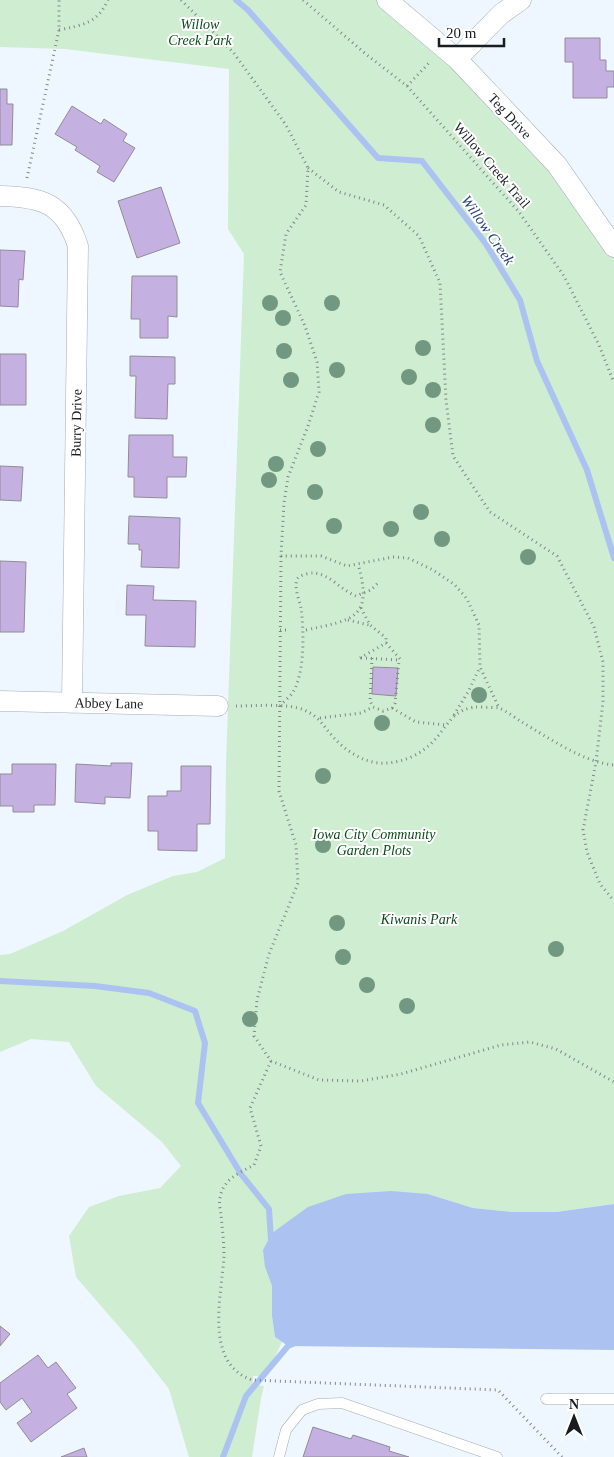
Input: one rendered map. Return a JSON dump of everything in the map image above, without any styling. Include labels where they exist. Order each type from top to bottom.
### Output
[{"type":"street","name":"Teg Drive","points":[[387,0],[456,59],[557,165],[614,248]]},
{"type":"street","points":[[456,59],[501,14],[521,0]]},
{"type":"street","name":"Burry Drive","points":[[7,196],[32,198],[48,204],[62,215],[72,229],[78,246],[72,703]]},
{"type":"street","name":"Abbey Lane","points":[[0,701],[218,706]]},
{"type":"lane","points":[[546,1399],[614,1399]]},
{"type":"lane","points":[[279,1457],[286,1430],[302,1410],[318,1404],[342,1403],[497,1457]]},
{"type":"path","points":[[7,196],[25,185],[59,30],[59,0]]},
{"type":"path","points":[[59,30],[85,24],[98,16],[108,0]]},
{"type":"path","points":[[181,0],[233,52],[286,125],[308,168],[338,192],[384,205],[419,236],[440,283],[446,400],[453,456],[490,512],[557,556],[594,627],[603,662],[603,702],[596,762],[583,830],[587,852],[600,884],[614,901]]},
{"type":"path","name":"Willow Creek Trail","points":[[303,0],[367,55],[407,86],[519,212],[564,276],[599,345],[614,383]]},
{"type":"path","points":[[407,86],[429,63]]},
{"type":"path","points":[[308,168],[306,205],[286,234],[280,272],[306,326],[317,362],[319,392],[288,477],[284,503],[281,556],[279,791],[296,845],[298,883],[269,954],[257,1000],[254,1036],[271,1061],[319,1080],[361,1081],[401,1074],[501,1045],[530,1042],[556,1049],[614,1082]]},
{"type":"path","points":[[281,556],[321,556],[347,566],[392,557],[408,558],[433,570],[455,584],[467,598],[479,625],[480,667],[499,708]]},
{"type":"path","points":[[348,620],[361,608],[364,594],[358,564]]},
{"type":"path","points":[[279,706],[293,691],[300,672],[302,624],[297,588],[298,578],[314,573],[325,577],[356,596],[364,594],[379,582]]},
{"type":"path","points":[[361,608],[370,625],[386,638],[386,643],[401,660],[399,660],[397,697],[392,708],[383,711],[374,707],[370,701],[372,658]]},
{"type":"path","points":[[306,630],[348,620],[370,625]]},
{"type":"path","points":[[280,630],[290,630]]},
{"type":"path","points":[[386,643],[360,658],[399,660]]},
{"type":"path","points":[[218,706],[279,706],[303,709],[319,718],[334,737],[355,756],[385,763],[399,762],[426,748],[446,725],[468,692],[480,667]]},
{"type":"path","points":[[453,716],[471,706],[499,708],[556,742],[596,762],[614,765]]},
{"type":"path","points":[[319,718],[361,713],[374,707]]},
{"type":"path","points":[[392,708],[416,722],[446,725]]},
{"type":"path","points":[[271,1061],[250,1108],[261,1146],[254,1165],[229,1178],[220,1198],[224,1255],[218,1307],[222,1347],[231,1366],[252,1380],[498,1390],[562,1457]]},
{"type":"green space","name":"Kiwanis Park","points":[[0,0],[387,0],[457,59],[614,247],[614,1204],[556,1212],[513,1212],[473,1208],[428,1194],[285,1224],[272,1233],[265,1267],[272,1286],[272,1316],[275,1337],[282,1342],[266,1376],[253,1376],[253,1385],[264,1386],[252,1457],[189,1457],[169,1389],[134,1344],[76,1277],[69,1236],[89,1207],[119,1196],[160,1188],[181,1166],[162,1142],[96,1086],[69,1042],[31,1039],[0,1052],[0,955],[10,954],[63,931],[127,895],[173,876],[197,872],[225,858],[226,764],[244,254],[228,229],[229,69],[65,49],[0,47]]},
{"type":"water","points":[[391,1191],[428,1194],[473,1208],[513,1212],[556,1212],[614,1204],[614,1350],[288,1346],[275,1337],[272,1316],[272,1286],[265,1267],[263,1250],[272,1233],[308,1207],[346,1194]]},
{"type":"building","points":[[565,38],[600,38],[600,60],[606,60],[606,71],[614,71],[614,87],[607,87],[607,98],[573,98],[573,62],[565,62]]},
{"type":"building","points":[[0,89],[7,89],[7,104],[13,104],[12,145],[0,145]]},
{"type":"building","points":[[72,106],[101,124],[104,119],[127,134],[123,141],[135,148],[114,182],[97,172],[100,166],[75,150],[77,147],[55,134]]},
{"type":"building","points":[[161,187],[180,243],[137,258],[118,201]]},
{"type":"building","points":[[0,250],[25,251],[23,280],[19,279],[18,307],[0,306]]},
{"type":"building","points":[[132,276],[177,276],[177,317],[168,316],[168,338],[140,338],[140,319],[131,319]]},
{"type":"building","points":[[0,354],[26,354],[26,405],[0,405]]},
{"type":"building","points":[[130,356],[175,357],[175,384],[168,384],[167,419],[135,418],[136,376],[130,376]]},
{"type":"building","points":[[129,435],[173,435],[173,457],[187,457],[186,477],[167,477],[167,498],[134,497],[134,477],[128,477]]},
{"type":"building","points":[[0,466],[23,467],[21,501],[0,500]]},
{"type":"building","points":[[129,516],[180,518],[179,568],[141,567],[142,550],[139,550],[139,544],[128,544]]},
{"type":"building","points":[[0,561],[26,562],[24,632],[0,632]]},
{"type":"building","points":[[127,585],[154,586],[153,600],[196,601],[195,647],[145,646],[146,615],[126,615]]},
{"type":"building","points":[[373,667],[398,668],[396,696],[372,694]]},
{"type":"building","points":[[111,763],[132,763],[130,798],[105,797],[105,804],[75,802],[76,764],[111,766]]},
{"type":"building","points":[[12,764],[56,764],[55,805],[34,805],[34,812],[13,812],[13,806],[0,806],[0,774],[12,774]]},
{"type":"building","points":[[181,766],[211,766],[210,824],[197,824],[197,851],[158,850],[158,831],[148,831],[148,796],[167,796],[167,791],[181,791]]},
{"type":"building","points":[[0,1326],[10,1334],[0,1346]]},
{"type":"building","points":[[38,1355],[48,1368],[56,1362],[76,1388],[67,1394],[77,1408],[31,1442],[17,1423],[32,1412],[22,1398],[6,1410],[0,1402],[0,1383]]},
{"type":"building","points":[[313,1427],[351,1439],[353,1435],[390,1447],[389,1451],[409,1457],[303,1457]]},
{"type":"building","points":[[84,1448],[87,1457],[61,1457]]},
{"type":"waterway","name":"Willow Creek","points":[[236,0],[248,10],[378,158],[422,161],[486,244],[520,300],[537,361],[587,470],[614,558]]},
{"type":"waterway","points":[[0,981],[95,986],[149,993],[195,1011],[205,1043],[198,1103],[241,1174],[269,1209],[271,1240]]},
{"type":"waterway","points":[[223,1457],[246,1396],[288,1346],[295,1343]]},
{"type":"park label","name":"Willow Creek Park","points":[[200,32]]},
{"type":"park label","name":"Iowa City Community Garden Plots","points":[[374,842]]}]
